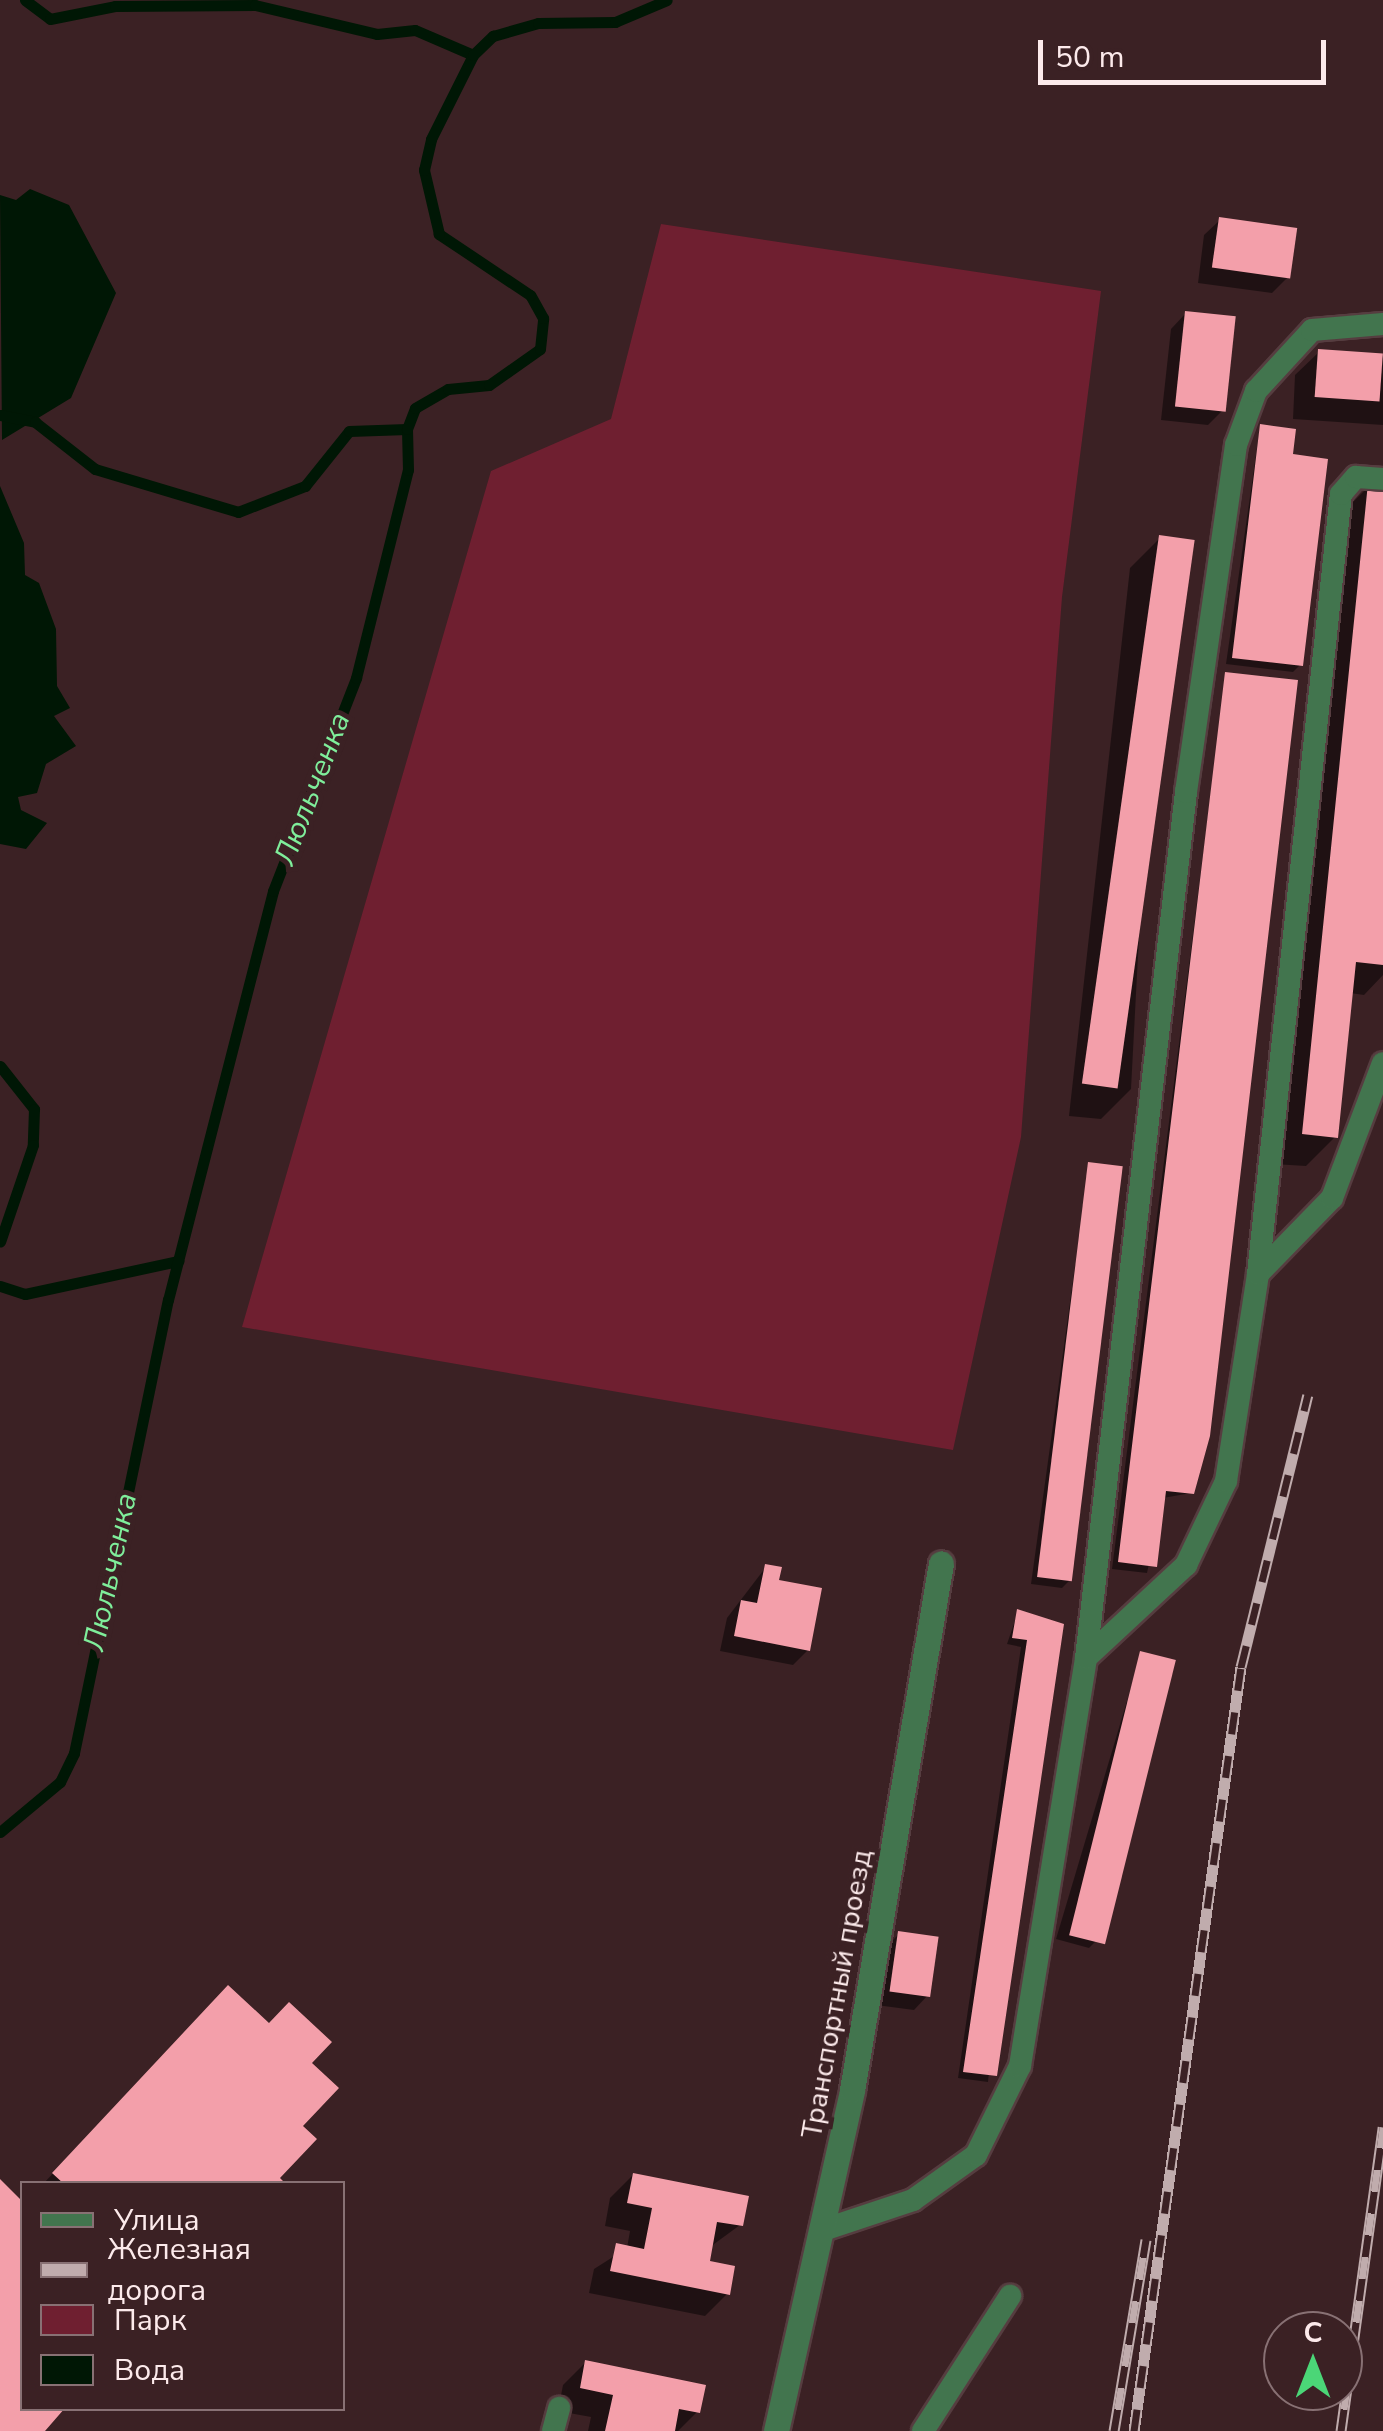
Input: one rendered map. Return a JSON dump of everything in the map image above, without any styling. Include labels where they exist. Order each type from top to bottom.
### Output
[{"type":"street","name":"Транспортный проезд","points":[[776,2431],[823,2230],[941,1564]]},
{"type":"lane","points":[[823,2230],[913,2200],[976,2155],[1000,2122],[1020,2066],[1086,1658],[1186,792],[1236,445],[1256,391],[1312,330],[1383,324]]},
{"type":"lane","points":[[1086,1658],[1168,1586],[1215,1514],[1238,1431],[1341,494],[1356,477],[1383,479]]},
{"type":"lane","points":[[1258,1274],[1332,1198],[1383,1063]]},
{"type":"lane","points":[[923,2431],[1010,2296]]},
{"type":"green space","points":[[661,224],[1101,291],[1062,597],[1021,1137],[953,1450],[242,1327],[491,471],[611,419]]},
{"type":"water","points":[[30,189],[69,205],[116,293],[71,398],[2,440],[0,195],[16,200]]},
{"type":"water","points":[[0,486],[24,543],[25,575],[39,583],[56,629],[57,686],[70,708],[54,716],[76,746],[46,764],[37,793],[18,797],[21,810],[47,823],[26,849],[0,844]]},
{"type":"building","points":[[1219,217],[1297,228],[1290,278],[1212,268]]},
{"type":"building","points":[[1185,311],[1236,316],[1226,412],[1175,406]]},
{"type":"building","points":[[1318,349],[1383,354],[1379,401],[1315,397]]},
{"type":"building","points":[[1260,424],[1296,429],[1293,454],[1328,459],[1303,666],[1232,658]]},
{"type":"building","points":[[1368,483],[1383,485],[1383,965],[1356,962],[1338,1138],[1302,1134]]},
{"type":"building","points":[[1159,535],[1195,540],[1118,1089],[1082,1084]]},
{"type":"building","points":[[1225,672],[1298,680],[1210,1436],[1194,1494],[1166,1491],[1157,1567],[1118,1562]]},
{"type":"building","points":[[1088,1162],[1123,1166],[1072,1581],[1037,1577]]},
{"type":"building","points":[[765,1564],[782,1567],[779,1580],[822,1588],[810,1651],[734,1636],[741,1600],[757,1603]]},
{"type":"building","points":[[1017,1609],[1064,1624],[997,2076],[963,2072],[1027,1640],[1012,1638]]},
{"type":"building","points":[[1140,1651],[1176,1660],[1105,1944],[1069,1935]]},
{"type":"building","points":[[898,1931],[939,1937],[930,1997],[890,1991]]},
{"type":"building","points":[[228,1985],[269,2023],[289,2002],[332,2042],[312,2063],[339,2088],[303,2126],[317,2139],[280,2178],[283,2181],[61,2181],[52,2173]]},
{"type":"building","points":[[633,2173],[749,2196],[743,2226],[717,2222],[710,2261],[735,2266],[730,2295],[610,2271],[616,2243],[644,2249],[652,2208],[627,2203]]},
{"type":"building","points":[[0,2179],[20,2199],[20,2411],[62,2411],[45,2431],[0,2431]]},
{"type":"building","points":[[585,2360],[706,2385],[700,2413],[679,2409],[675,2431],[605,2431],[613,2395],[580,2388]]},
{"type":"waterway","points":[[25,0],[50,19],[115,6],[255,5],[377,34],[415,30],[473,55]]},
{"type":"waterway","name":"Люльченка","points":[[0,1832],[60,1782],[74,1753],[168,1300],[273,891],[356,678],[408,470],[407,429],[415,408],[448,389],[489,385],[540,349],[543,318],[530,295],[439,234],[424,170],[431,139],[473,55],[493,36],[538,23],[615,22],[667,0]]},
{"type":"waterway","points":[[0,415],[35,422],[95,469],[238,512],[305,486],[349,431],[407,429]]},
{"type":"waterway","points":[[0,1066],[34,1109],[33,1145],[0,1242]]},
{"type":"waterway","points":[[0,1286],[25,1294],[178,1261]]},
{"type":"railway","points":[[1134,2431],[1241,1667],[1308,1395]]},
{"type":"railway","points":[[1341,2431],[1383,2127]]},
{"type":"railway","points":[[1114,2431],[1146,2240]]}]
